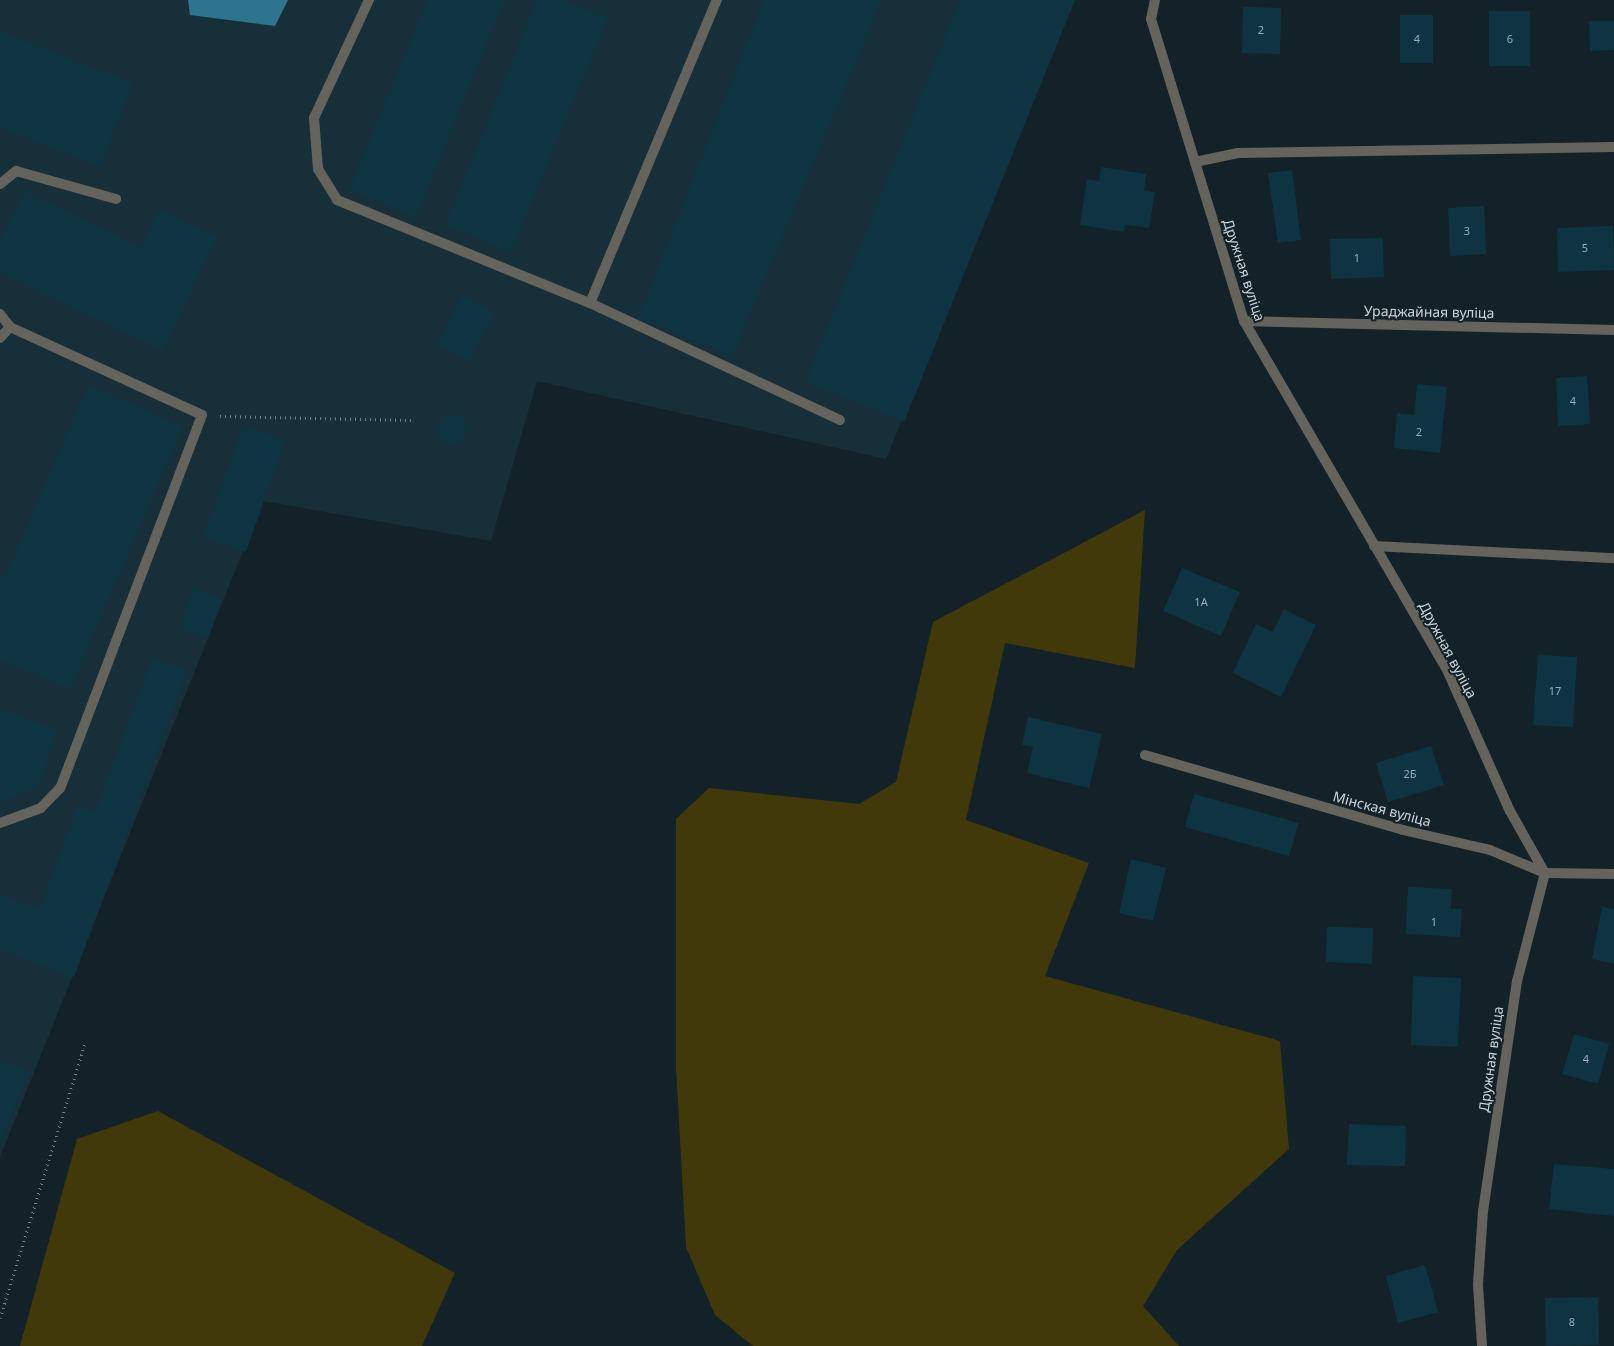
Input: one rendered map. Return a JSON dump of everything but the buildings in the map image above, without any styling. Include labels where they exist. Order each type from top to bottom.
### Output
[{"type":"street","points":[[369,0],[314,118],[318,169],[337,200],[590,302],[840,420]]},
{"type":"street","points":[[590,302],[717,0]]},
{"type":"street","name":"Дружная вуліца","points":[[1155,0],[1151,19],[1244,321],[1448,672],[1510,811],[1545,873],[1517,982],[1483,1211],[1478,1285],[1482,1346]]},
{"type":"street","points":[[1195,162],[1238,153],[1614,147]]},
{"type":"street","points":[[0,184],[16,171],[116,199]]},
{"type":"street","points":[[0,314],[10,327],[202,415],[60,788],[41,808],[0,824]]},
{"type":"street","name":"Ураджайная вуліца","points":[[1244,321],[1614,330]]},
{"type":"street","points":[[0,338],[10,327]]},
{"type":"street","points":[[1374,546],[1614,558]]},
{"type":"street","name":"Мінская вуліца","points":[[1144,755],[1403,830],[1490,850],[1545,873],[1614,874]]},
{"type":"path","points":[[202,415],[294,421],[411,420]]},
{"type":"path","points":[[0,1318],[85,1044]]},
{"type":"shaded area","points":[[0,0],[1075,0],[886,459],[537,381],[491,541],[263,501],[0,1157]]},
{"type":"shaded area","points":[[1145,510],[1135,668],[1005,643],[966,820],[1089,863],[1045,976],[1280,1041],[1289,1149],[1177,1250],[1143,1306],[1179,1346],[753,1346],[715,1315],[686,1247],[676,1068],[676,819],[709,788],[859,804],[896,782],[933,622]]},
{"type":"shaded area","points":[[158,1111],[455,1273],[422,1346],[20,1346],[77,1139]]},
{"type":"water","points":[[188,0],[288,0],[275,26],[190,15]]}]
